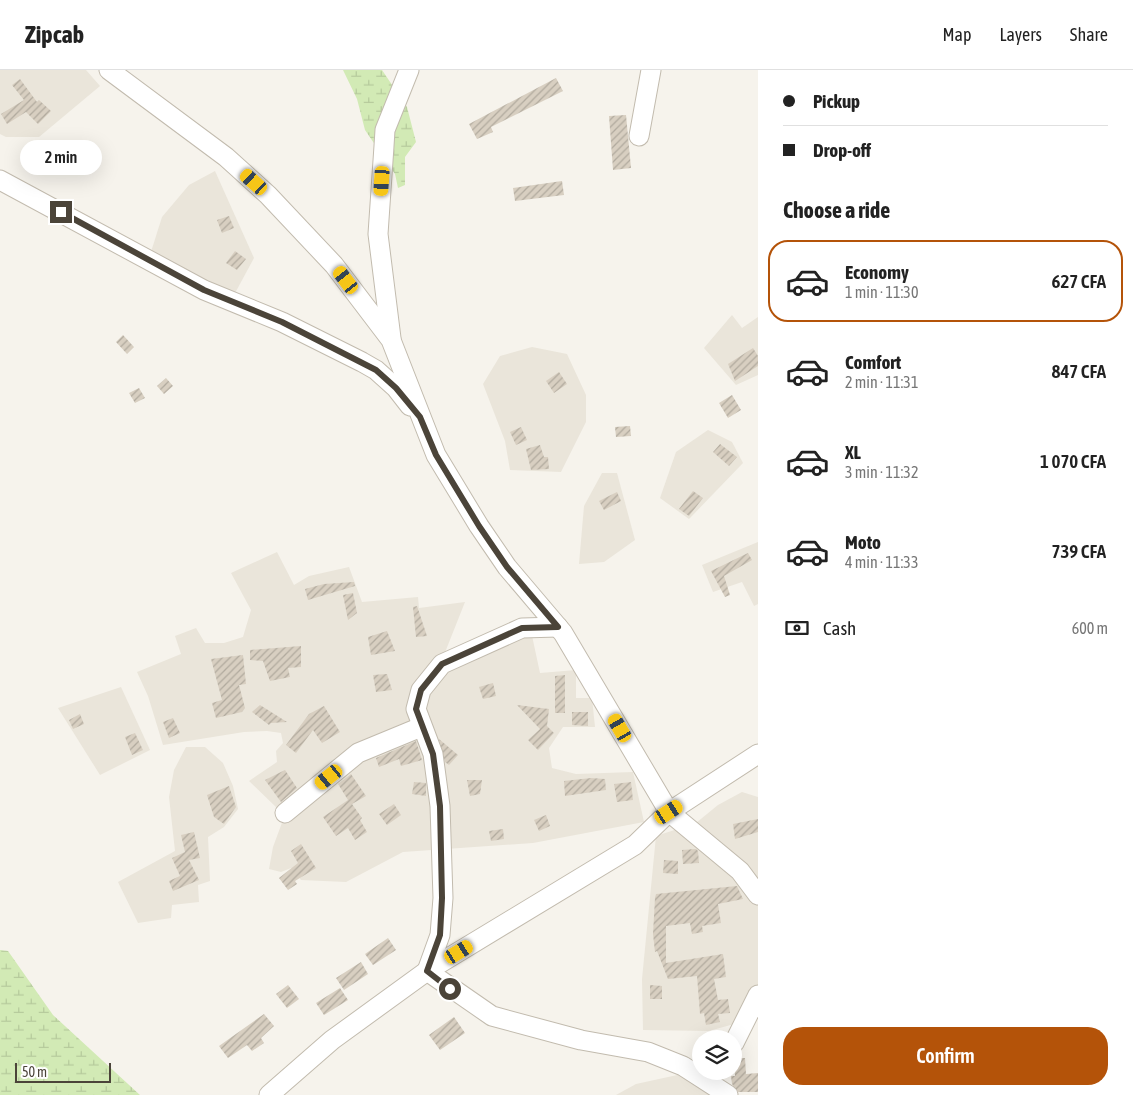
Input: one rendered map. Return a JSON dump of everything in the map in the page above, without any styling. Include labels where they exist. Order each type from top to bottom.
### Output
[{"type":"street","points":[[109,70],[226,157],[268,195],[334,265],[391,340]]},
{"type":"street","points":[[409,70],[385,130],[378,234],[391,340],[436,455],[479,526],[507,567],[571,645],[669,812],[740,871],[758,895]]},
{"type":"street","points":[[640,136],[651,70]]},
{"type":"street","points":[[0,180],[204,290],[282,322],[376,370],[396,388],[420,417]]},
{"type":"street","points":[[427,971],[440,935],[442,853],[440,806],[433,754],[421,727],[416,709],[421,690],[442,664],[522,628],[558,627]]},
{"type":"street","points":[[285,813],[358,753],[421,727]]},
{"type":"street","points":[[270,1095],[332,1040],[427,971],[635,844],[669,812],[758,754]]},
{"type":"street","points":[[427,971],[492,1016],[581,1040],[651,1052],[720,1084]]},
{"type":"street","points":[[740,1030],[758,995]]},
{"type":"shaded area","points":[[0,70],[86,70],[100,86],[39,137],[6,137],[0,134]]},
{"type":"shaded area","points":[[215,171],[254,258],[234,295],[150,255],[162,217],[189,185]]},
{"type":"shaded area","points":[[732,315],[742,328],[758,317],[758,375],[736,385],[704,348]]},
{"type":"shaded area","points":[[532,347],[567,354],[586,395],[586,422],[561,472],[510,470],[505,441],[483,384],[500,356]]},
{"type":"shaded area","points":[[708,430],[732,442],[743,463],[689,519],[660,498],[676,452]]},
{"type":"shaded area","points":[[602,473],[617,473],[635,540],[604,562],[579,564],[584,506]]},
{"type":"shaded area","points":[[758,542],[758,604],[754,606],[742,582],[713,592],[702,565]]},
{"type":"shaded area","points":[[277,552],[294,585],[309,576],[349,567],[362,602],[418,597],[419,608],[465,602],[442,660],[531,631],[540,673],[576,670],[576,698],[592,698],[595,727],[563,727],[549,748],[552,768],[576,774],[633,772],[644,822],[533,843],[403,852],[346,882],[301,880],[291,868],[281,872],[269,869],[273,847],[283,820],[279,810],[249,781],[277,762],[276,751],[283,743],[281,733],[267,731],[244,732],[163,745],[148,696],[137,672],[181,654],[175,636],[196,628],[205,643],[224,643],[243,637],[251,610],[231,573]]},
{"type":"shaded area","points":[[121,687],[150,750],[100,775],[58,708]]},
{"type":"shaded area","points":[[186,747],[205,747],[223,763],[233,786],[238,809],[224,827],[208,837],[210,881],[198,885],[199,902],[172,905],[171,918],[138,923],[118,882],[175,851],[169,797],[174,770]]},
{"type":"shaded area","points":[[742,792],[758,797],[758,986],[745,998],[744,1015],[734,1024],[713,1030],[643,1030],[642,979],[656,836],[696,823],[718,805]]},
{"type":"shaded area","points":[[691,1072],[692,1080],[698,1080],[711,1095],[616,1095],[636,1084]]},
{"type":"green space","points":[[343,70],[382,70],[407,107],[416,142],[405,157],[405,185],[398,188],[395,174],[365,130],[357,99]]},
{"type":"green space","points":[[0,950],[8,951],[53,1015],[140,1095],[0,1095]]},
{"type":"building","points":[[556,78],[563,91],[491,127],[493,132],[477,139],[469,124]]},
{"type":"building","points":[[20,79],[37,102],[39,100],[51,111],[38,124],[26,112],[7,124],[1,114],[24,100],[12,85]]},
{"type":"building","points":[[626,115],[631,168],[613,170],[609,116]]},
{"type":"building","points":[[562,181],[564,195],[515,201],[513,188]]},
{"type":"building","points":[[229,216],[234,228],[222,233],[217,220]]},
{"type":"building","points":[[235,251],[246,259],[237,270],[226,263]]},
{"type":"building","points":[[123,335],[134,347],[127,354],[116,342]]},
{"type":"building","points":[[753,348],[758,356],[758,366],[735,381],[728,364]]},
{"type":"building","points":[[559,372],[567,384],[554,393],[546,381]]},
{"type":"building","points":[[166,378],[173,386],[164,394],[157,386]]},
{"type":"building","points":[[139,388],[145,398],[135,403],[129,393]]},
{"type":"building","points":[[732,395],[741,410],[728,418],[719,403]]},
{"type":"building","points":[[630,426],[631,436],[616,437],[615,427]]},
{"type":"building","points":[[521,427],[527,440],[516,445],[510,432]]},
{"type":"building","points":[[720,444],[737,457],[729,466],[713,452]]},
{"type":"building","points":[[540,445],[544,457],[548,457],[549,469],[531,470],[526,449]]},
{"type":"building","points":[[693,491],[703,498],[689,516],[679,509]]},
{"type":"building","points":[[617,492],[621,501],[604,510],[599,501]]},
{"type":"building","points":[[748,553],[752,560],[724,576],[730,595],[725,597],[711,571]]},
{"type":"building","points":[[354,582],[355,586],[308,600],[305,589],[324,584]]},
{"type":"building","points":[[353,593],[357,613],[348,620],[343,595]]},
{"type":"building","points":[[417,606],[427,636],[416,637],[413,607]]},
{"type":"building","points":[[387,631],[395,651],[371,655],[368,637]]},
{"type":"building","points":[[301,646],[301,667],[288,668],[290,677],[270,681],[263,661],[250,660],[250,650]]},
{"type":"building","points":[[243,655],[246,684],[239,685],[245,708],[242,712],[216,718],[212,703],[222,700],[211,659]]},
{"type":"building","points":[[387,674],[392,690],[376,692],[373,675]]},
{"type":"building","points":[[565,675],[565,713],[555,713],[555,676]]},
{"type":"building","points":[[493,683],[496,696],[483,699],[479,687]]},
{"type":"building","points":[[260,705],[287,722],[271,723],[269,725],[252,712]]},
{"type":"building","points":[[517,705],[549,709],[547,726],[554,733],[538,750],[528,740],[540,729]]},
{"type":"building","points":[[324,706],[340,732],[322,743],[313,730],[296,753],[286,745],[309,714]]},
{"type":"building","points":[[572,712],[588,712],[588,726],[572,725]]},
{"type":"building","points":[[80,714],[84,724],[73,729],[69,720]]},
{"type":"building","points":[[173,718],[180,733],[169,738],[163,722]]},
{"type":"building","points":[[135,733],[143,750],[132,755],[125,737]]},
{"type":"building","points":[[439,739],[458,755],[449,765],[445,762]]},
{"type":"building","points":[[416,741],[422,760],[401,766],[399,759],[379,767],[376,758]]},
{"type":"building","points":[[285,770],[297,788],[281,802],[265,780]]},
{"type":"building","points":[[351,774],[366,796],[352,804],[362,818],[360,820],[367,832],[355,840],[348,828],[336,836],[323,817],[348,800],[338,784]]},
{"type":"building","points":[[591,778],[605,779],[606,790],[565,796],[564,781]]},
{"type":"building","points":[[467,780],[482,780],[480,794],[470,796]]},
{"type":"building","points":[[414,782],[426,783],[426,796],[412,794]]},
{"type":"building","points":[[631,782],[633,800],[617,802],[614,784]]},
{"type":"building","points":[[229,786],[236,807],[224,824],[214,817],[207,795]]},
{"type":"building","points":[[394,804],[401,815],[387,825],[379,814]]},
{"type":"building","points":[[546,815],[550,826],[539,831],[534,820]]},
{"type":"building","points":[[758,819],[758,832],[735,839],[733,824]]},
{"type":"building","points":[[503,829],[504,839],[491,841],[489,831]]},
{"type":"building","points":[[194,832],[200,858],[189,860],[199,880],[173,891],[169,881],[180,876],[172,858],[185,852],[181,835]]},
{"type":"building","points":[[301,844],[316,868],[295,881],[297,884],[288,890],[279,878],[298,863],[291,851]]},
{"type":"building","points":[[696,849],[698,851],[699,863],[683,864],[682,850]]},
{"type":"building","points":[[664,860],[678,861],[678,874],[663,873]]},
{"type":"building","points":[[737,886],[743,899],[718,904],[721,923],[702,926],[703,932],[692,934],[690,923],[666,926],[666,963],[723,954],[726,977],[714,979],[718,1000],[728,999],[730,1013],[718,1014],[720,1022],[706,1025],[704,1013],[700,1014],[697,976],[668,979],[657,951],[655,952],[653,934],[655,898],[656,894]]},
{"type":"building","points":[[388,938],[396,950],[373,965],[365,954]]},
{"type":"building","points":[[361,962],[368,974],[344,990],[336,978]]},
{"type":"building","points":[[288,985],[299,999],[287,1008],[276,994]]},
{"type":"building","points":[[650,985],[662,986],[662,999],[650,999]]},
{"type":"building","points":[[340,988],[348,1000],[324,1015],[316,1003]]},
{"type":"building","points":[[264,1014],[274,1026],[261,1038],[264,1043],[252,1051],[247,1045],[228,1058],[219,1046]]},
{"type":"building","points":[[454,1017],[465,1033],[440,1050],[429,1035]]},
{"type":"building","points":[[742,1058],[745,1058],[746,1074],[758,1073],[758,1092],[738,1092],[732,1080],[742,1080]]},
{"type":"route","points":[[61,212],[204,290],[282,322],[376,370],[396,388],[420,417],[436,455],[479,526],[507,567],[558,627],[522,628],[442,664],[421,690],[417,701],[418,719],[433,754],[436,790],[440,806],[442,853],[440,935],[427,971],[450,989]]}]
